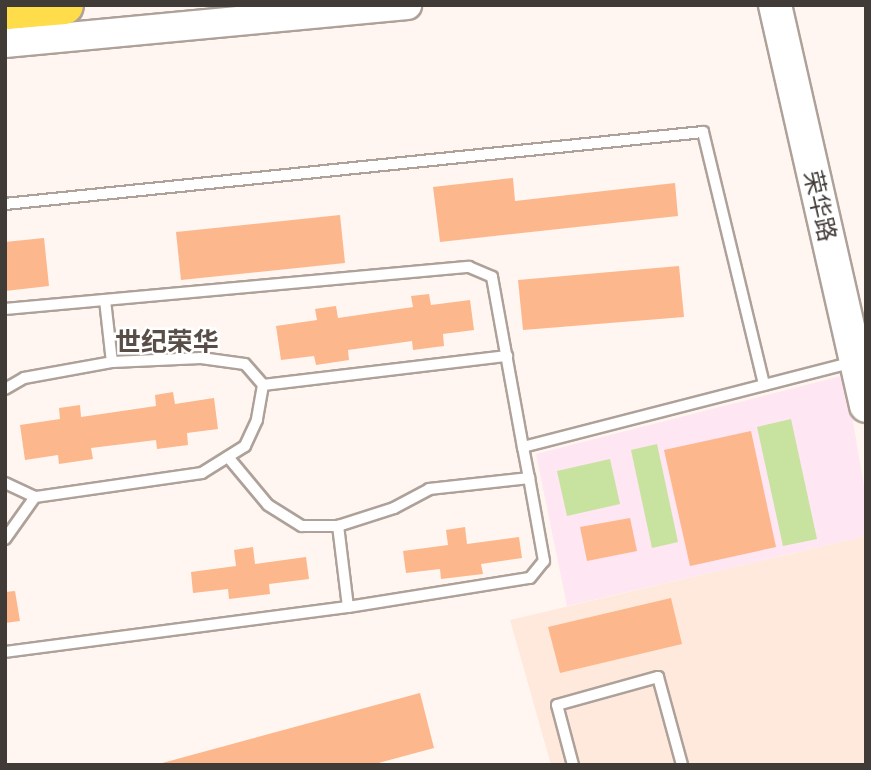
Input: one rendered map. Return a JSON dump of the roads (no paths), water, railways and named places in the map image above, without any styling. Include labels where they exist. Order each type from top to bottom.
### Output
[{"type":"highway","points":[[5,10],[68,21]]},
{"type":"main road","name":"荣华路","points":[[775,5],[866,406]]},
{"type":"street","points":[[68,21],[70,5]]},
{"type":"street","points":[[5,43],[68,21],[407,5]]},
{"type":"lane","points":[[5,204],[704,132],[764,384]]},
{"type":"lane","points":[[5,309],[469,267],[492,277],[544,561],[530,578],[348,607],[5,652]]},
{"type":"lane","points":[[105,300],[112,362]]},
{"type":"lane","points":[[262,385],[507,356]]},
{"type":"lane","points":[[5,389],[24,378],[112,362],[201,358],[245,364],[262,385],[257,420],[245,446],[202,473],[36,496],[5,483]]},
{"type":"lane","points":[[523,447],[856,361]]},
{"type":"lane","points":[[228,457],[268,505],[302,526],[338,526],[394,508],[429,489],[529,478]]},
{"type":"lane","points":[[5,539],[36,496]]},
{"type":"lane","points":[[338,526],[348,607]]},
{"type":"lane","points":[[573,765],[557,705],[658,677],[682,765]]},
{"type":"district","name":"世纪荣华","points":[[167,342]]}]
